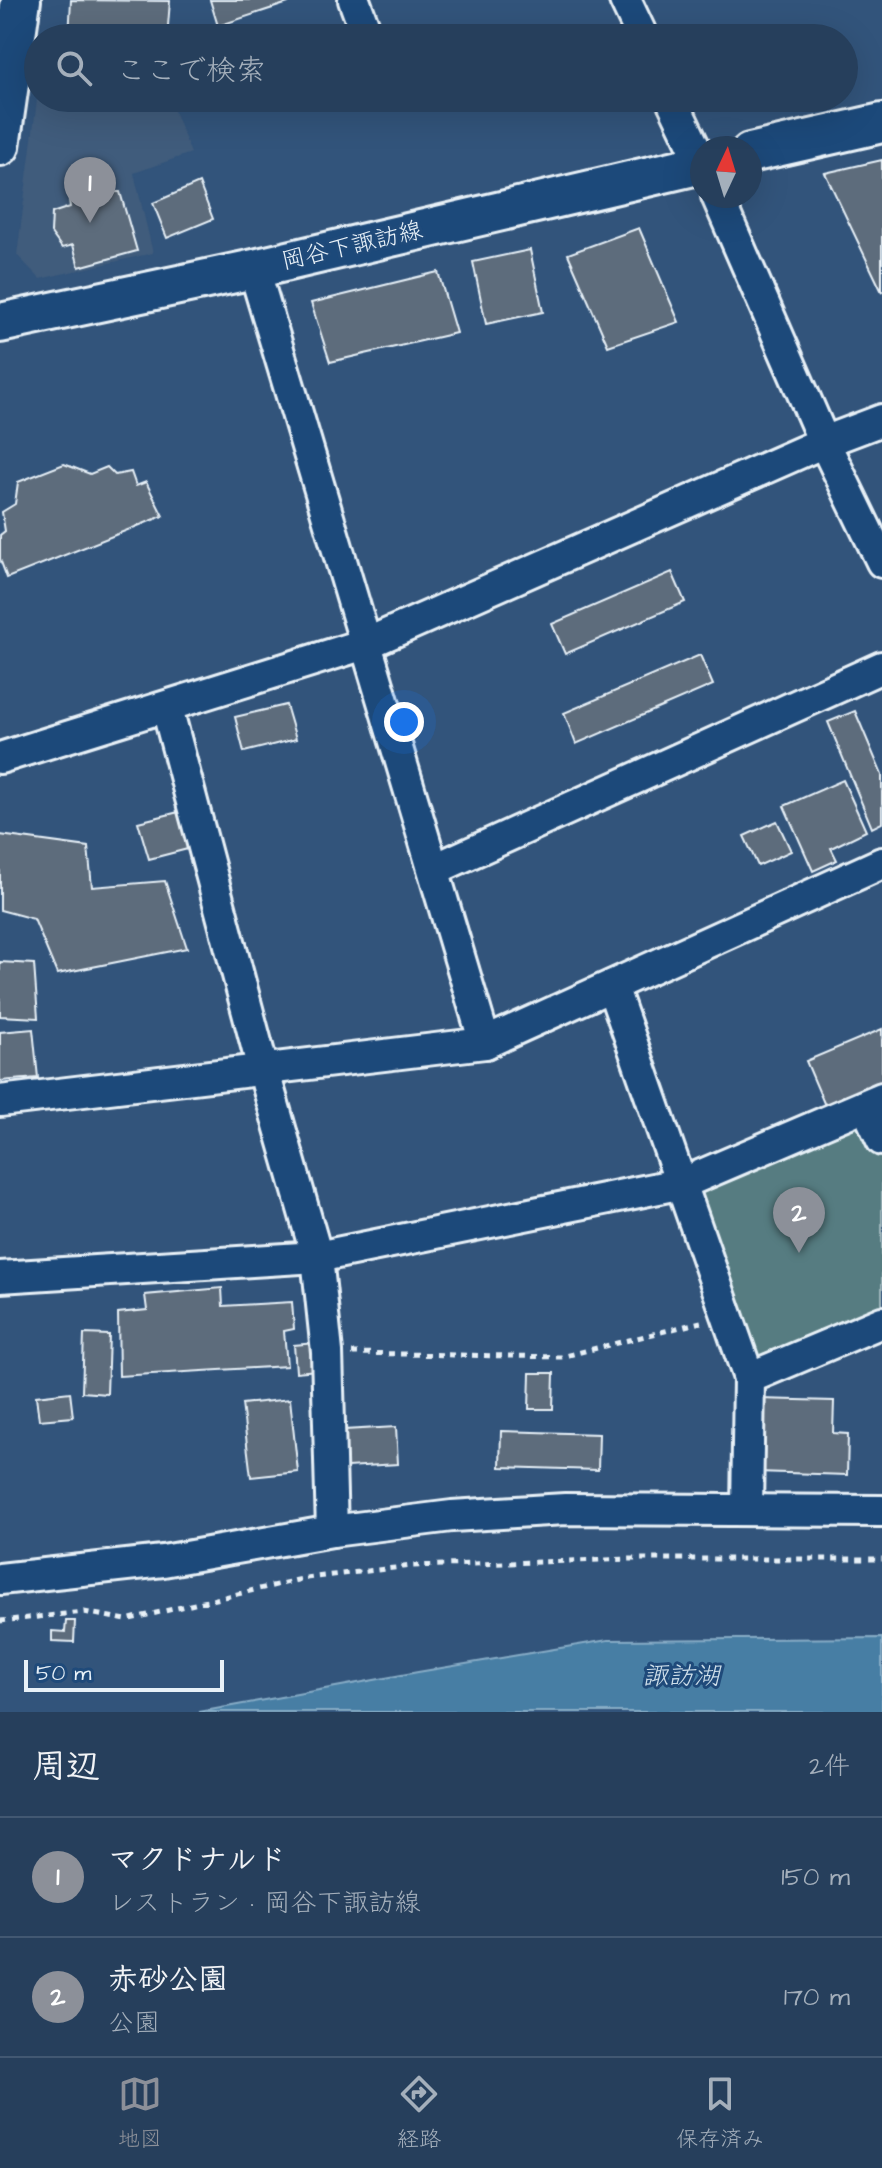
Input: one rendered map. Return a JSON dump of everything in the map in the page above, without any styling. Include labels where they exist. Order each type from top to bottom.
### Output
[{"type":"main road","points":[[0,146],[12,23]]},
{"type":"main road","points":[[762,150],[882,123]]},
{"type":"main road","name":"岡谷下諏訪線","points":[[0,323],[254,269],[690,166]]},
{"type":"street","points":[[354,0],[363,24]]},
{"type":"street","points":[[625,0],[636,24]]},
{"type":"street","points":[[678,112],[690,138]]},
{"type":"street","points":[[722,208],[824,442],[882,562]]},
{"type":"street","points":[[254,269],[485,1043]]},
{"type":"street","points":[[0,758],[368,643],[824,442],[882,420]]},
{"type":"street","points":[[435,869],[882,667]]},
{"type":"street","points":[[167,708],[263,1069],[317,1257],[327,1352],[332,1531]]},
{"type":"street","points":[[0,1101],[485,1043],[882,863]]},
{"type":"street","points":[[612,986],[749,1378],[747,1510]]},
{"type":"street","points":[[0,1277],[317,1257],[683,1183],[874,1102],[882,1140]]},
{"type":"street","points":[[749,1378],[882,1322]]},
{"type":"street","points":[[0,1579],[163,1561],[332,1531],[452,1516],[565,1509],[882,1511]]},
{"type":"path","points":[[327,1352],[561,1357],[727,1315]]},
{"type":"path","points":[[0,1621],[84,1612],[126,1620],[306,1578],[412,1566],[633,1559],[882,1559]]},
{"type":"shaded area","points":[[35,112],[175,112],[191,153],[134,173],[153,253],[40,279],[17,255]]},
{"type":"green space","points":[[860,1112],[882,1147],[882,1310],[767,1362],[753,1356],[696,1197],[701,1182]]},
{"type":"water","name":"諏訪湖","points":[[882,1638],[882,1712],[199,1712],[608,1640]]},
{"type":"building","points":[[71,0],[170,1],[168,24],[70,24]]},
{"type":"building","points":[[210,0],[287,0],[288,3],[224,24],[217,24]]},
{"type":"building","points":[[882,160],[882,292],[825,173]]},
{"type":"building","points":[[110,183],[111,192],[120,192],[137,251],[79,267],[73,245],[62,248],[51,233],[52,213],[70,207],[69,200],[84,197],[84,190]]},
{"type":"building","points":[[199,183],[213,219],[167,238],[153,203]]},
{"type":"building","points":[[639,228],[679,322],[608,346],[568,254]]},
{"type":"building","points":[[530,250],[543,312],[486,324],[473,262]]},
{"type":"building","points":[[438,272],[456,333],[330,362],[311,303]]},
{"type":"building","points":[[64,464],[90,474],[107,467],[115,475],[131,472],[136,486],[146,482],[163,516],[7,578],[0,559],[0,535],[5,531],[2,512],[15,504],[18,482]]},
{"type":"building","points":[[672,572],[685,602],[565,654],[552,624]]},
{"type":"building","points":[[700,655],[713,685],[576,744],[564,713]]},
{"type":"building","points":[[286,705],[296,739],[244,752],[235,717]]},
{"type":"building","points":[[855,711],[882,775],[882,823],[872,828],[828,722]]},
{"type":"building","points":[[843,780],[866,831],[831,848],[837,860],[813,871],[784,806]]},
{"type":"building","points":[[191,809],[203,845],[149,859],[138,822]]},
{"type":"building","points":[[777,821],[791,851],[758,866],[744,836]]},
{"type":"building","points":[[0,835],[88,847],[92,887],[165,881],[187,948],[57,974],[34,919],[0,910]]},
{"type":"building","points":[[0,962],[34,964],[38,1018],[0,1016]]},
{"type":"building","points":[[33,1029],[38,1078],[0,1081],[0,1032]]},
{"type":"building","points":[[882,1029],[882,1093],[829,1115],[806,1061]]},
{"type":"building","points":[[222,1288],[223,1306],[292,1302],[294,1329],[284,1331],[287,1366],[119,1376],[118,1313],[147,1310],[145,1295]]},
{"type":"building","points":[[84,1334],[109,1335],[107,1394],[82,1392]]},
{"type":"building","points":[[315,1343],[317,1370],[296,1372],[294,1345]]},
{"type":"building","points":[[530,1373],[554,1373],[553,1409],[529,1409]]},
{"type":"building","points":[[70,1392],[73,1417],[39,1420],[36,1396]]},
{"type":"building","points":[[290,1399],[298,1472],[251,1477],[242,1404]]},
{"type":"building","points":[[759,1399],[834,1401],[833,1433],[848,1434],[847,1475],[757,1472]]},
{"type":"building","points":[[396,1427],[398,1464],[347,1467],[344,1430]]},
{"type":"building","points":[[501,1431],[599,1434],[598,1470],[500,1467]]},
{"type":"building","points":[[66,1621],[75,1621],[74,1642],[52,1641],[52,1631],[65,1632]]},
{"type":"place","name":"マクドナルド","points":[[90,223]]},
{"type":"place","name":"赤砂公園","points":[[799,1253]]}]
